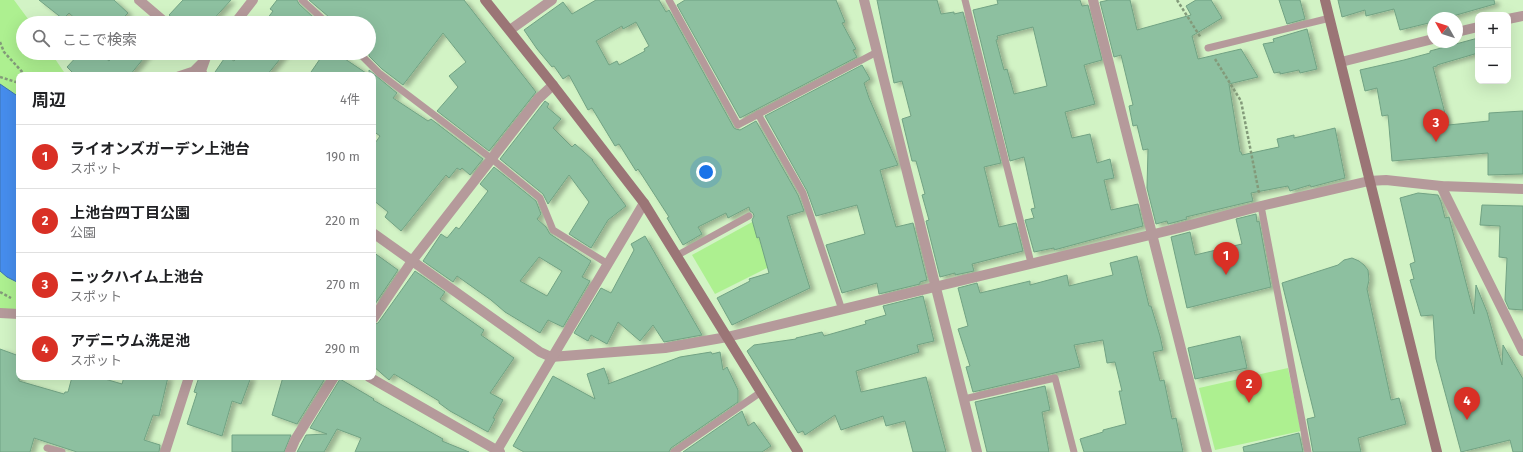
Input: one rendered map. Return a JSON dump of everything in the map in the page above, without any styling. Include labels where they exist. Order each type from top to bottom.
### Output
[{"type":"street","points":[[139,0],[158,16]]},
{"type":"street","points":[[240,16],[253,0]]},
{"type":"street","points":[[485,0],[644,203],[798,452]]},
{"type":"street","points":[[510,30],[552,0]]},
{"type":"street","points":[[864,0],[977,452]]},
{"type":"street","points":[[1093,0],[1207,452]]},
{"type":"street","points":[[1325,0],[1437,452]]},
{"type":"street","points":[[1511,18],[1523,16]]},
{"type":"street","points":[[1463,31],[1475,28]]},
{"type":"street","points":[[1341,62],[1427,40]]},
{"type":"street","points":[[202,72],[204,60]]},
{"type":"street","points":[[376,315],[412,261],[538,99],[553,85]]},
{"type":"street","points":[[376,235],[540,352],[552,357],[665,348],[727,337],[1261,206],[1369,181],[1386,180],[1441,186],[1523,189]]},
{"type":"street","points":[[1441,186],[1523,351]]},
{"type":"street","points":[[374,380],[497,451],[644,203]]},
{"type":"street","points":[[0,313],[16,314]]},
{"type":"street","points":[[164,452],[188,380]]},
{"type":"street","points":[[290,452],[295,440],[332,380]]},
{"type":"lane","points":[[302,0],[319,16]]},
{"type":"lane","points":[[669,0],[738,125],[877,52]]},
{"type":"lane","points":[[965,0],[1031,263]]},
{"type":"lane","points":[[1208,48],[1330,18]]},
{"type":"lane","points":[[188,72],[194,70],[202,60]]},
{"type":"lane","points":[[366,60],[379,73],[492,159],[540,198],[553,230],[608,264]]},
{"type":"lane","points":[[758,114],[803,193],[842,310]]},
{"type":"lane","points":[[1261,206],[1308,452]]},
{"type":"lane","points":[[676,256],[749,216]]},
{"type":"lane","points":[[964,398],[1055,378],[1074,452]]},
{"type":"lane","points":[[674,452],[761,392]]},
{"type":"lane","points":[[47,448],[62,452]]},
{"type":"path","points":[[1177,0],[1241,101],[1261,206]]},
{"type":"path","points":[[0,42],[4,52],[22,72]]},
{"type":"path","points":[[0,77],[16,82]]},
{"type":"path","points":[[0,292],[10,298],[14,298]]},
{"type":"green space","points":[[0,0],[14,0],[26,16],[16,16],[16,60],[56,60],[64,72],[16,72],[16,314],[0,314]]},
{"type":"green space","points":[[754,221],[769,267],[715,294],[692,255]]},
{"type":"green space","points":[[1288,368],[1301,431],[1215,450],[1199,388]]},
{"type":"water","points":[[0,84],[16,95],[16,282],[0,271]]},
{"type":"building","points":[[39,0],[114,0],[128,13],[125,16],[72,16],[69,13],[66,16],[59,16]]},
{"type":"building","points":[[183,0],[231,0],[216,16],[169,15]]},
{"type":"building","points":[[277,0],[297,0],[299,4],[312,16],[269,16],[273,11],[270,9]]},
{"type":"building","points":[[309,0],[464,0],[536,92],[489,151],[437,111],[458,87],[449,76],[466,62],[443,33],[403,85],[373,60],[376,60],[376,16],[328,16]]},
{"type":"building","points":[[596,0],[659,0],[666,12],[669,10],[734,128],[740,130],[756,121],[798,195],[804,211],[787,216],[810,288],[732,325],[717,298],[750,281],[749,279],[769,273],[759,237],[757,238],[752,220],[754,216],[753,213],[750,211],[749,207],[728,218],[726,213],[698,227],[702,234],[683,245],[667,218],[669,217],[638,169],[636,171],[619,144],[615,146],[592,108],[588,110],[569,75],[563,79],[554,66],[552,67],[537,49],[524,30],[563,2],[572,14]],"holes":[[[636,22],[649,46],[644,49],[645,51],[619,65],[617,61],[609,65],[596,41],[622,26],[623,29]]]},
{"type":"building","points":[[685,0],[836,0],[845,22],[842,23],[856,49],[853,50],[857,57],[740,118],[677,5]]},
{"type":"building","points":[[877,0],[937,0],[941,14],[963,12],[1001,163],[984,167],[999,227],[1016,223],[1023,251],[972,264],[974,271],[955,275],[955,273],[940,277],[926,221],[929,220],[922,195],[925,194],[916,161],[912,161],[902,119],[911,116],[902,81],[894,83]]},
{"type":"building","points":[[997,0],[1080,0],[1082,6],[1088,5],[1102,60],[1084,65],[1095,104],[1065,112],[1072,138],[1090,134],[1097,163],[1110,159],[1114,178],[1104,180],[1111,210],[1138,204],[1143,226],[1054,250],[1054,248],[1034,252],[1025,220],[1034,218],[1031,209],[1035,208],[1024,157],[1010,161],[973,10],[998,4]],"holes":[[[1033,27],[1047,86],[1014,94],[1007,69],[1004,70],[996,40],[998,39],[997,36]]]},
{"type":"building","points":[[1109,0],[1130,0],[1137,30],[1191,15],[1186,6],[1196,0],[1211,0],[1222,18],[1192,36],[1198,59],[1241,49],[1258,77],[1229,84],[1240,152],[1242,155],[1279,147],[1277,139],[1294,135],[1294,138],[1335,128],[1345,178],[1311,187],[1310,185],[1290,191],[1288,186],[1251,193],[1253,201],[1186,217],[1187,219],[1168,224],[1167,221],[1156,224],[1147,188],[1148,149],[1143,150],[1137,125],[1133,126],[1129,106],[1133,105],[1121,55],[1114,57],[1100,2]]},
{"type":"building","points":[[1279,0],[1300,0],[1305,19],[1287,24]]},
{"type":"building","points":[[1338,0],[1494,0],[1495,4],[1463,13],[1427,12],[1427,23],[1400,30],[1394,9],[1366,16],[1365,10],[1342,17]]},
{"type":"building","points":[[1307,29],[1317,69],[1300,73],[1299,70],[1280,74],[1280,72],[1274,73],[1263,44],[1274,42],[1273,39]]},
{"type":"building","points":[[1475,39],[1475,54],[1433,67],[1448,125],[1489,121],[1489,113],[1523,111],[1523,174],[1488,175],[1488,153],[1392,161],[1388,115],[1382,116],[1377,88],[1365,91],[1360,70],[1430,53],[1430,51],[1441,48],[1463,48],[1463,42]]},
{"type":"building","points":[[74,60],[142,60],[132,72],[72,72],[67,67]]},
{"type":"building","points":[[223,60],[279,60],[269,72],[215,72]]},
{"type":"building","points":[[319,60],[346,60],[364,72],[311,72]]},
{"type":"building","points":[[862,65],[870,79],[864,83],[869,98],[898,165],[880,170],[896,227],[913,223],[927,280],[920,282],[920,284],[879,294],[877,283],[842,293],[826,245],[865,234],[857,205],[816,216],[807,191],[765,116]]},
{"type":"building","points":[[376,76],[397,93],[393,98],[428,121],[431,119],[483,159],[470,175],[462,168],[460,170],[457,168],[449,178],[446,175],[401,231],[385,217],[388,212],[376,202],[376,142],[380,136],[376,133]]},
{"type":"building","points":[[545,101],[549,104],[547,107],[561,119],[553,128],[572,147],[575,144],[593,160],[626,206],[608,220],[591,248],[569,234],[589,202],[569,175],[548,204],[543,194],[500,159]]},
{"type":"building","points":[[494,167],[536,201],[541,214],[537,219],[546,227],[550,234],[591,261],[582,277],[590,281],[563,327],[548,320],[540,333],[505,312],[457,276],[453,282],[423,261],[441,234],[447,238],[456,227],[459,229],[488,191],[480,184]],"holes":[[[539,257],[562,271],[547,296],[520,281]]]},
{"type":"building","points":[[1418,193],[1438,195],[1445,218],[1449,217],[1474,314],[1476,285],[1487,312],[1502,365],[1503,345],[1523,379],[1523,452],[1513,452],[1510,440],[1461,452],[1436,359],[1433,315],[1421,316],[1410,280],[1414,279],[1410,264],[1415,262],[1400,198]]},
{"type":"building","points":[[1482,205],[1523,206],[1523,310],[1509,309],[1505,300],[1507,258],[1499,257],[1500,226],[1480,225]]},
{"type":"building","points":[[1256,214],[1257,222],[1259,221],[1271,287],[1187,308],[1171,237],[1190,232],[1195,255],[1242,244],[1236,219]]},
{"type":"building","points":[[645,236],[702,335],[664,342],[653,325],[640,341],[618,322],[607,344],[591,335],[588,341],[574,333],[601,288],[611,293],[634,250],[631,244]]},
{"type":"building","points":[[376,254],[398,270],[376,303]]},
{"type":"building","points":[[1137,256],[1149,306],[1151,306],[1163,350],[1153,352],[1160,381],[1164,380],[1172,419],[1176,418],[1183,452],[1084,452],[1080,439],[1103,432],[1103,430],[1126,424],[1119,391],[1122,391],[1115,362],[1107,363],[1103,340],[1074,345],[1080,367],[973,392],[966,367],[970,366],[958,329],[968,326],[958,288],[977,283],[980,293],[1030,281],[1030,285],[1067,275],[1069,286],[1113,275],[1110,263]]},
{"type":"building","points":[[1352,258],[1359,261],[1368,270],[1369,280],[1367,289],[1391,400],[1399,398],[1406,424],[1358,438],[1361,452],[1313,452],[1307,419],[1315,417],[1282,283],[1338,265],[1344,260]]},
{"type":"building","points":[[415,271],[445,292],[440,299],[484,330],[481,335],[514,358],[490,393],[503,400],[493,418],[495,419],[488,432],[450,411],[439,403],[439,401],[394,374],[389,380],[376,369],[376,324]]},
{"type":"building","points":[[923,296],[934,341],[917,345],[919,352],[856,371],[861,392],[926,377],[946,452],[913,452],[905,421],[886,426],[883,416],[841,430],[835,415],[805,435],[803,431],[798,433],[747,351],[754,345],[796,339],[822,332],[824,336],[866,324],[865,321],[886,315],[883,306]]},
{"type":"building","points":[[1240,336],[1247,368],[1195,379],[1188,348]]},
{"type":"building","points":[[0,349],[16,355],[16,380],[64,394],[65,392],[68,392],[71,380],[108,380],[122,384],[123,380],[167,380],[159,416],[153,415],[144,440],[160,445],[159,452],[77,452],[34,438],[30,452],[0,452]]},
{"type":"building","points":[[711,352],[712,354],[720,352],[723,370],[727,367],[738,390],[738,402],[671,448],[669,452],[524,452],[513,446],[553,376],[595,399],[587,374],[604,368],[609,382],[608,384],[680,357]]},
{"type":"building","points":[[198,380],[250,380],[241,404],[232,401],[222,436],[187,424],[197,393],[194,392]]},
{"type":"building","points":[[282,380],[324,380],[297,424],[272,415]]},
{"type":"building","points":[[339,380],[342,380],[374,399],[373,400],[443,439],[442,441],[469,452],[355,452],[361,438],[337,429],[324,452],[297,452],[306,435],[327,434],[310,428]]},
{"type":"building","points":[[1045,386],[1050,410],[1042,412],[1049,452],[987,452],[975,402]]},
{"type":"building","points":[[742,411],[748,426],[754,422],[771,446],[762,452],[683,452]]},
{"type":"building","points":[[1299,433],[1303,452],[1244,452],[1243,447]]},
{"type":"building","points":[[232,435],[291,435],[284,452],[232,452]]},
{"type":"place","name":"ニックハイム上池台","points":[[1436,142]]},
{"type":"place","name":"ライオンズガーデン上池台","points":[[1226,275]]},
{"type":"place","name":"上池台四丁目公園","points":[[1249,403]]},
{"type":"place","name":"アデニウム洗足池","points":[[1467,420]]}]
